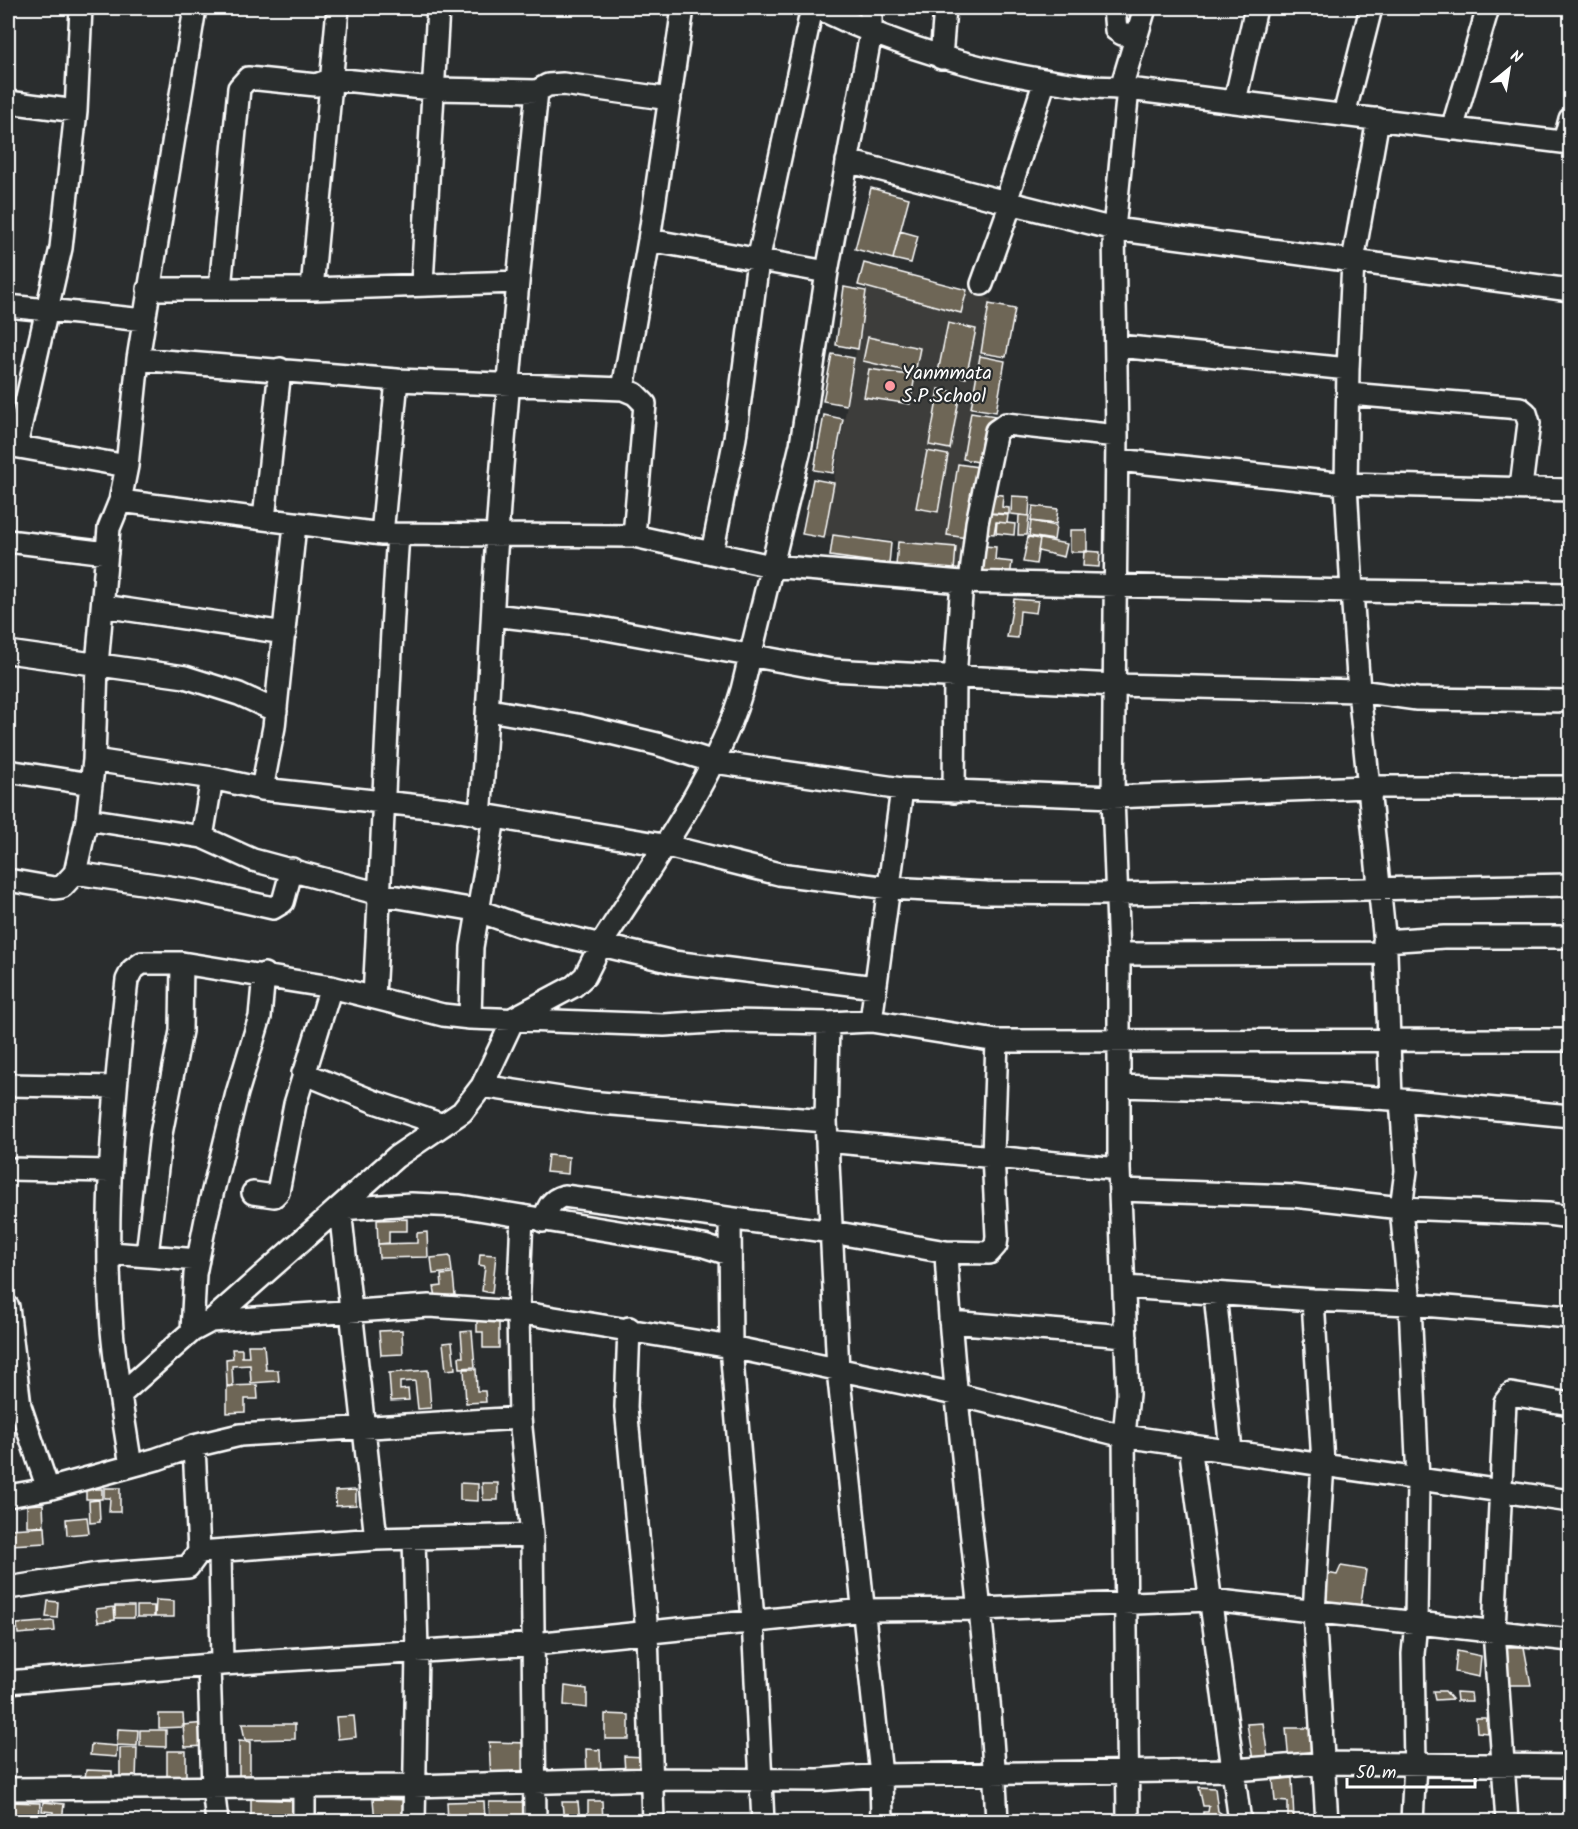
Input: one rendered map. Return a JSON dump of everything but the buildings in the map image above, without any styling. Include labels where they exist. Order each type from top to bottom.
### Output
[{"type":"street","points":[[81,8],[76,111],[61,248],[12,446],[127,466]]},
{"type":"street","points":[[8,880],[54,888],[62,887],[75,873],[87,819],[94,760],[97,665],[109,528],[120,501],[127,466],[148,289],[195,8]]},
{"type":"street","points":[[312,289],[338,8]]},
{"type":"street","points":[[422,283],[438,8]]},
{"type":"street","points":[[623,389],[650,240],[683,8]]},
{"type":"street","points":[[712,553],[735,438],[759,261],[812,8]]},
{"type":"street","points":[[819,8],[871,33],[941,58],[1045,80],[1567,142],[1570,118]]},
{"type":"street","points":[[120,1395],[340,1209],[396,1157],[462,1112],[482,1086],[514,1018],[574,986],[585,976],[600,946],[714,762],[735,714],[801,445],[827,272],[871,33],[871,8]]},
{"type":"street","points":[[941,58],[945,8]]},
{"type":"street","points":[[1114,8],[1116,30],[1122,34],[1137,34]]},
{"type":"street","points":[[1128,1821],[1124,1436],[1128,1394],[1119,1179],[1119,954],[1113,796],[1118,460],[1118,346],[1114,229],[1124,88],[1144,8]]},
{"type":"street","points":[[1235,101],[1256,8]]},
{"type":"street","points":[[1344,115],[1371,8]]},
{"type":"street","points":[[1452,129],[1488,8]]},
{"type":"street","points":[[220,289],[238,88],[248,78],[316,85],[333,79],[433,89],[537,91],[548,85],[563,84],[670,99]]},
{"type":"street","points":[[982,284],[1045,80]]},
{"type":"street","points":[[470,1018],[472,947],[487,817],[497,534],[517,282],[537,91]]},
{"type":"street","points":[[8,102],[76,111]]},
{"type":"street","points":[[1378,119],[1353,261],[1346,484],[1367,787],[1385,947],[1388,1040],[1406,1171],[1401,1208],[1410,1304],[1418,1480],[1416,1622],[1413,1654],[1415,1763],[1412,1821]]},
{"type":"street","points":[[847,161],[1114,229],[1570,290]]},
{"type":"street","points":[[650,240],[827,272]]},
{"type":"street","points":[[148,289],[312,289],[422,283],[517,282]]},
{"type":"street","points":[[8,306],[144,320]]},
{"type":"street","points":[[1118,346],[1348,369]]},
{"type":"street","points":[[138,359],[397,380],[623,389],[635,394],[645,404],[633,536]]},
{"type":"street","points":[[264,519],[280,369]]},
{"type":"street","points":[[374,996],[384,804],[390,534],[397,380]]},
{"type":"street","points":[[1349,394],[1520,408],[1526,413],[1529,423],[1521,487]]},
{"type":"street","points":[[954,792],[955,678],[966,582],[996,431],[1006,424],[1117,436]]},
{"type":"street","points":[[1118,460],[1346,484],[1570,490]]},
{"type":"street","points":[[120,501],[295,525],[390,534],[633,536],[771,566],[966,582],[1570,594]]},
{"type":"street","points":[[262,789],[276,711],[295,525]]},
{"type":"street","points":[[8,542],[107,553]]},
{"type":"street","points":[[103,606],[285,633]]},
{"type":"street","points":[[493,615],[595,627],[831,670],[1115,685],[1359,691],[1417,699],[1570,701]]},
{"type":"street","points":[[8,652],[194,679],[239,694],[276,711]]},
{"type":"street","points":[[489,710],[577,725],[657,744],[714,762],[902,789],[1113,796],[1367,787],[1570,787]]},
{"type":"street","points":[[94,760],[212,778],[262,789],[384,804],[447,809],[663,845],[779,874],[889,888],[987,893],[1118,894],[1570,885]]},
{"type":"street","points":[[8,771],[91,783]]},
{"type":"street","points":[[202,837],[212,778]]},
{"type":"street","points":[[870,1021],[902,789]]},
{"type":"street","points":[[87,819],[202,837],[253,860],[380,894],[476,910],[521,926],[673,962],[875,987]]},
{"type":"street","points":[[75,873],[196,891],[273,908],[283,902],[292,869]]},
{"type":"street","points":[[1119,954],[1385,947],[1466,936],[1570,937]]},
{"type":"street","points":[[131,1466],[112,1329],[110,1171],[115,1087],[127,980],[132,970],[142,963],[182,963],[264,974],[374,996],[443,1015],[470,1018],[514,1018],[610,1024],[870,1021],[997,1041],[1570,1040]]},
{"type":"street","points":[[147,1255],[161,1134],[180,1044],[182,963]]},
{"type":"street","points":[[201,1326],[198,1260],[229,1126],[260,1017],[264,974]]},
{"type":"street","points":[[253,1192],[274,1196],[278,1192],[303,1073],[331,987]]},
{"type":"street","points":[[828,1023],[827,1131],[838,1370],[881,1775],[882,1821]]},
{"type":"street","points":[[543,1221],[554,1199],[564,1196],[832,1232],[946,1252],[989,1254],[996,1245],[993,1155],[997,1041]]},
{"type":"street","points":[[303,1073],[375,1102],[443,1125]]},
{"type":"street","points":[[8,1084],[115,1087]]},
{"type":"street","points":[[482,1086],[587,1102],[827,1131],[993,1155],[1119,1179],[1401,1208],[1548,1214],[1570,1217]]},
{"type":"street","points":[[1119,1086],[1257,1090],[1570,1116]]},
{"type":"street","points":[[8,1169],[110,1171]]},
{"type":"street","points":[[340,1209],[411,1204],[450,1206],[704,1246],[729,1254]]},
{"type":"street","points":[[340,1209],[376,1539]]},
{"type":"street","points":[[522,1216],[518,1311],[520,1418],[532,1535],[535,1821]]},
{"type":"street","points":[[730,1219],[731,1347],[753,1620],[763,1779],[763,1821]]},
{"type":"street","points":[[946,1252],[955,1394],[980,1609],[998,1821]]},
{"type":"street","points":[[111,1253],[198,1260]]},
{"type":"street","points":[[1125,1287],[1410,1304],[1570,1317]]},
{"type":"street","points":[[1215,1294],[1231,1450]]},
{"type":"street","points":[[1313,1300],[1323,1463],[1314,1612],[1327,1821]]},
{"type":"street","points":[[201,1326],[351,1311],[429,1306],[518,1311],[731,1347],[955,1394],[1124,1436],[1323,1463],[1418,1480],[1570,1501]]},
{"type":"street","points":[[8,1307],[20,1406],[48,1490]]},
{"type":"street","points":[[950,1322],[1126,1336]]},
{"type":"street","points":[[629,1328],[626,1407],[647,1632],[653,1821]]},
{"type":"street","points":[[1507,1821],[1494,1630],[1507,1397],[1518,1394],[1570,1404]]},
{"type":"street","points":[[8,1496],[48,1490],[194,1446],[240,1435],[520,1418]]},
{"type":"street","points":[[1190,1445],[1240,1821]]},
{"type":"street","points":[[8,1588],[98,1574],[188,1567],[199,1552],[194,1446]]},
{"type":"street","points":[[199,1552],[376,1539],[532,1535]]},
{"type":"street","points":[[414,1538],[417,1651],[414,1821]]},
{"type":"street","points":[[217,1821],[213,1788],[220,1552]]},
{"type":"street","points":[[8,1682],[216,1664],[534,1644],[864,1610],[980,1609],[1211,1600],[1570,1640]]},
{"type":"street","points":[[8,1789],[414,1786],[653,1779],[818,1780],[881,1775],[1235,1770],[1323,1763],[1570,1766]]},
{"type":"street","points":[[304,1787],[304,1821]]},
{"type":"shaded area","points":[[867,288],[961,313],[967,290],[991,299],[963,459],[958,464],[947,534],[967,538],[965,572],[954,571],[956,547],[833,535],[824,538]]},
{"type":"place","name":"Yanmmata S.P.School","points":[[890,386]]}]
